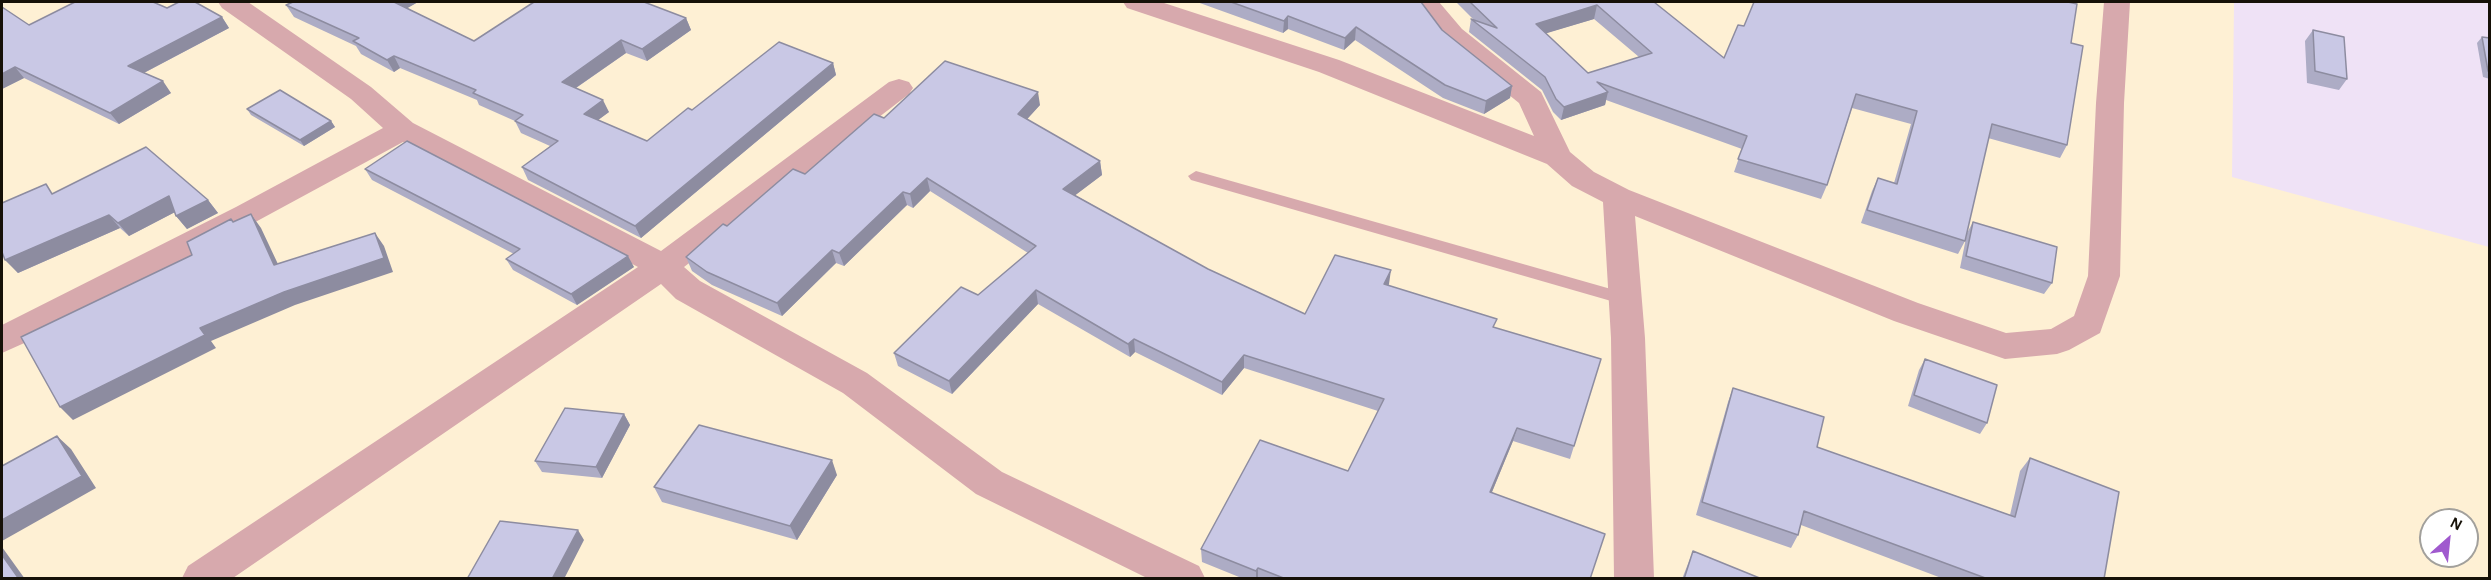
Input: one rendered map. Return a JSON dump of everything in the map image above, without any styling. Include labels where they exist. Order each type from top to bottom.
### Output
[{"type":"street","points":[[231,2],[361,93],[403,130],[663,266],[688,290],[855,383],[989,483],[1185,579]]},
{"type":"street","points":[[1136,2],[1329,66],[1558,157],[1583,179],[1618,197],[1906,312],[2005,346],[2057,341],[2088,324],[2103,276],[2110,103],[2117,2]]},
{"type":"street","points":[[1426,2],[1452,35],[1532,98],[1558,157]]},
{"type":"street","points":[[202,579],[663,266],[899,88]]},
{"type":"street","points":[[2,340],[236,221],[403,130]]},
{"type":"street","points":[[1618,197],[1628,338],[1634,579]]},
{"type":"lane","points":[[1196,176],[1625,299]]},
{"type":"shaded area","points":[[2234,2],[2489,2],[2489,247],[2232,177]]},
{"type":"building","points":[[75,2],[153,2],[167,8],[179,2],[195,2],[222,17],[128,66],[163,81],[110,113],[15,67],[2,74],[2,7],[29,25]]},
{"type":"building","points":[[293,2],[394,2],[474,41],[534,2],[644,2],[686,18],[642,49],[621,40],[562,82],[603,100],[584,114],[647,141],[688,108],[692,110],[779,42],[833,63],[635,226],[522,167],[558,141],[515,121],[523,115],[473,93],[476,90],[394,56],[387,60],[353,41],[359,38],[286,5]]},
{"type":"building","points":[[1231,2],[1421,2],[1442,30],[1512,86],[1486,101],[1445,85],[1356,27],[1345,38],[1288,16],[1284,21]]},
{"type":"building","points":[[1470,2],[1654,2],[1724,58],[1738,25],[1744,26],[1754,2],[2068,2],[2077,4],[2071,43],[2083,46],[2067,145],[1992,124],[1965,241],[1867,210],[1878,178],[1897,184],[1917,111],[1856,94],[1827,185],[1738,159],[1747,136],[1597,82],[1608,92],[1564,107],[1556,99],[1545,77],[1471,19],[1497,28]],"holes":[[[1597,5],[1652,53],[1588,73],[1536,24]]]},
{"type":"building","points":[[2313,30],[2344,37],[2347,79],[2315,71]]},
{"type":"building","points":[[2482,37],[2490,38],[2490,71],[2488,71]]},
{"type":"building","points":[[945,61],[1038,92],[1018,114],[1100,161],[1063,189],[1208,269],[1305,314],[1335,255],[1391,270],[1384,284],[1497,319],[1493,327],[1601,359],[1574,446],[1517,428],[1490,492],[1605,534],[1590,579],[1286,579],[1258,568],[1256,571],[1201,549],[1260,440],[1348,471],[1384,399],[1244,355],[1222,382],[1134,339],[1128,344],[1036,290],[949,381],[894,353],[961,287],[978,295],[1036,246],[927,178],[910,194],[903,192],[839,253],[832,250],[777,303],[707,272],[686,257],[723,224],[727,226],[793,169],[805,174],[874,114],[884,118]]},
{"type":"building","points":[[280,90],[331,121],[300,140],[247,109]]},
{"type":"building","points":[[407,141],[628,256],[571,294],[506,259],[520,249],[365,169]]},
{"type":"building","points":[[146,147],[208,200],[176,216],[169,196],[118,223],[109,215],[5,260],[2,252],[2,203],[46,184],[52,194]]},
{"type":"building","points":[[251,214],[274,265],[375,233],[384,258],[284,292],[200,328],[205,335],[60,407],[21,337],[192,255],[187,242],[231,219],[233,222]]},
{"type":"building","points":[[1973,222],[2057,247],[2052,283],[1966,256]]},
{"type":"building","points":[[1925,359],[1997,385],[1987,423],[1914,395]]},
{"type":"building","points":[[1733,388],[1824,417],[1817,447],[2015,517],[2030,458],[2119,492],[2104,579],[1988,579],[1804,511],[1798,535],[1702,502]]},
{"type":"building","points":[[565,408],[624,414],[596,467],[535,461]]},
{"type":"building","points":[[699,425],[832,460],[790,526],[654,487]]},
{"type":"building","points":[[57,436],[82,476],[2,520],[2,466]]},
{"type":"building","points":[[500,521],[578,530],[552,579],[467,579]]},
{"type":"building","points":[[1693,551],[1762,579],[1684,579]]},
{"type":"building","points":[[2,555],[19,579],[2,579]]}]
